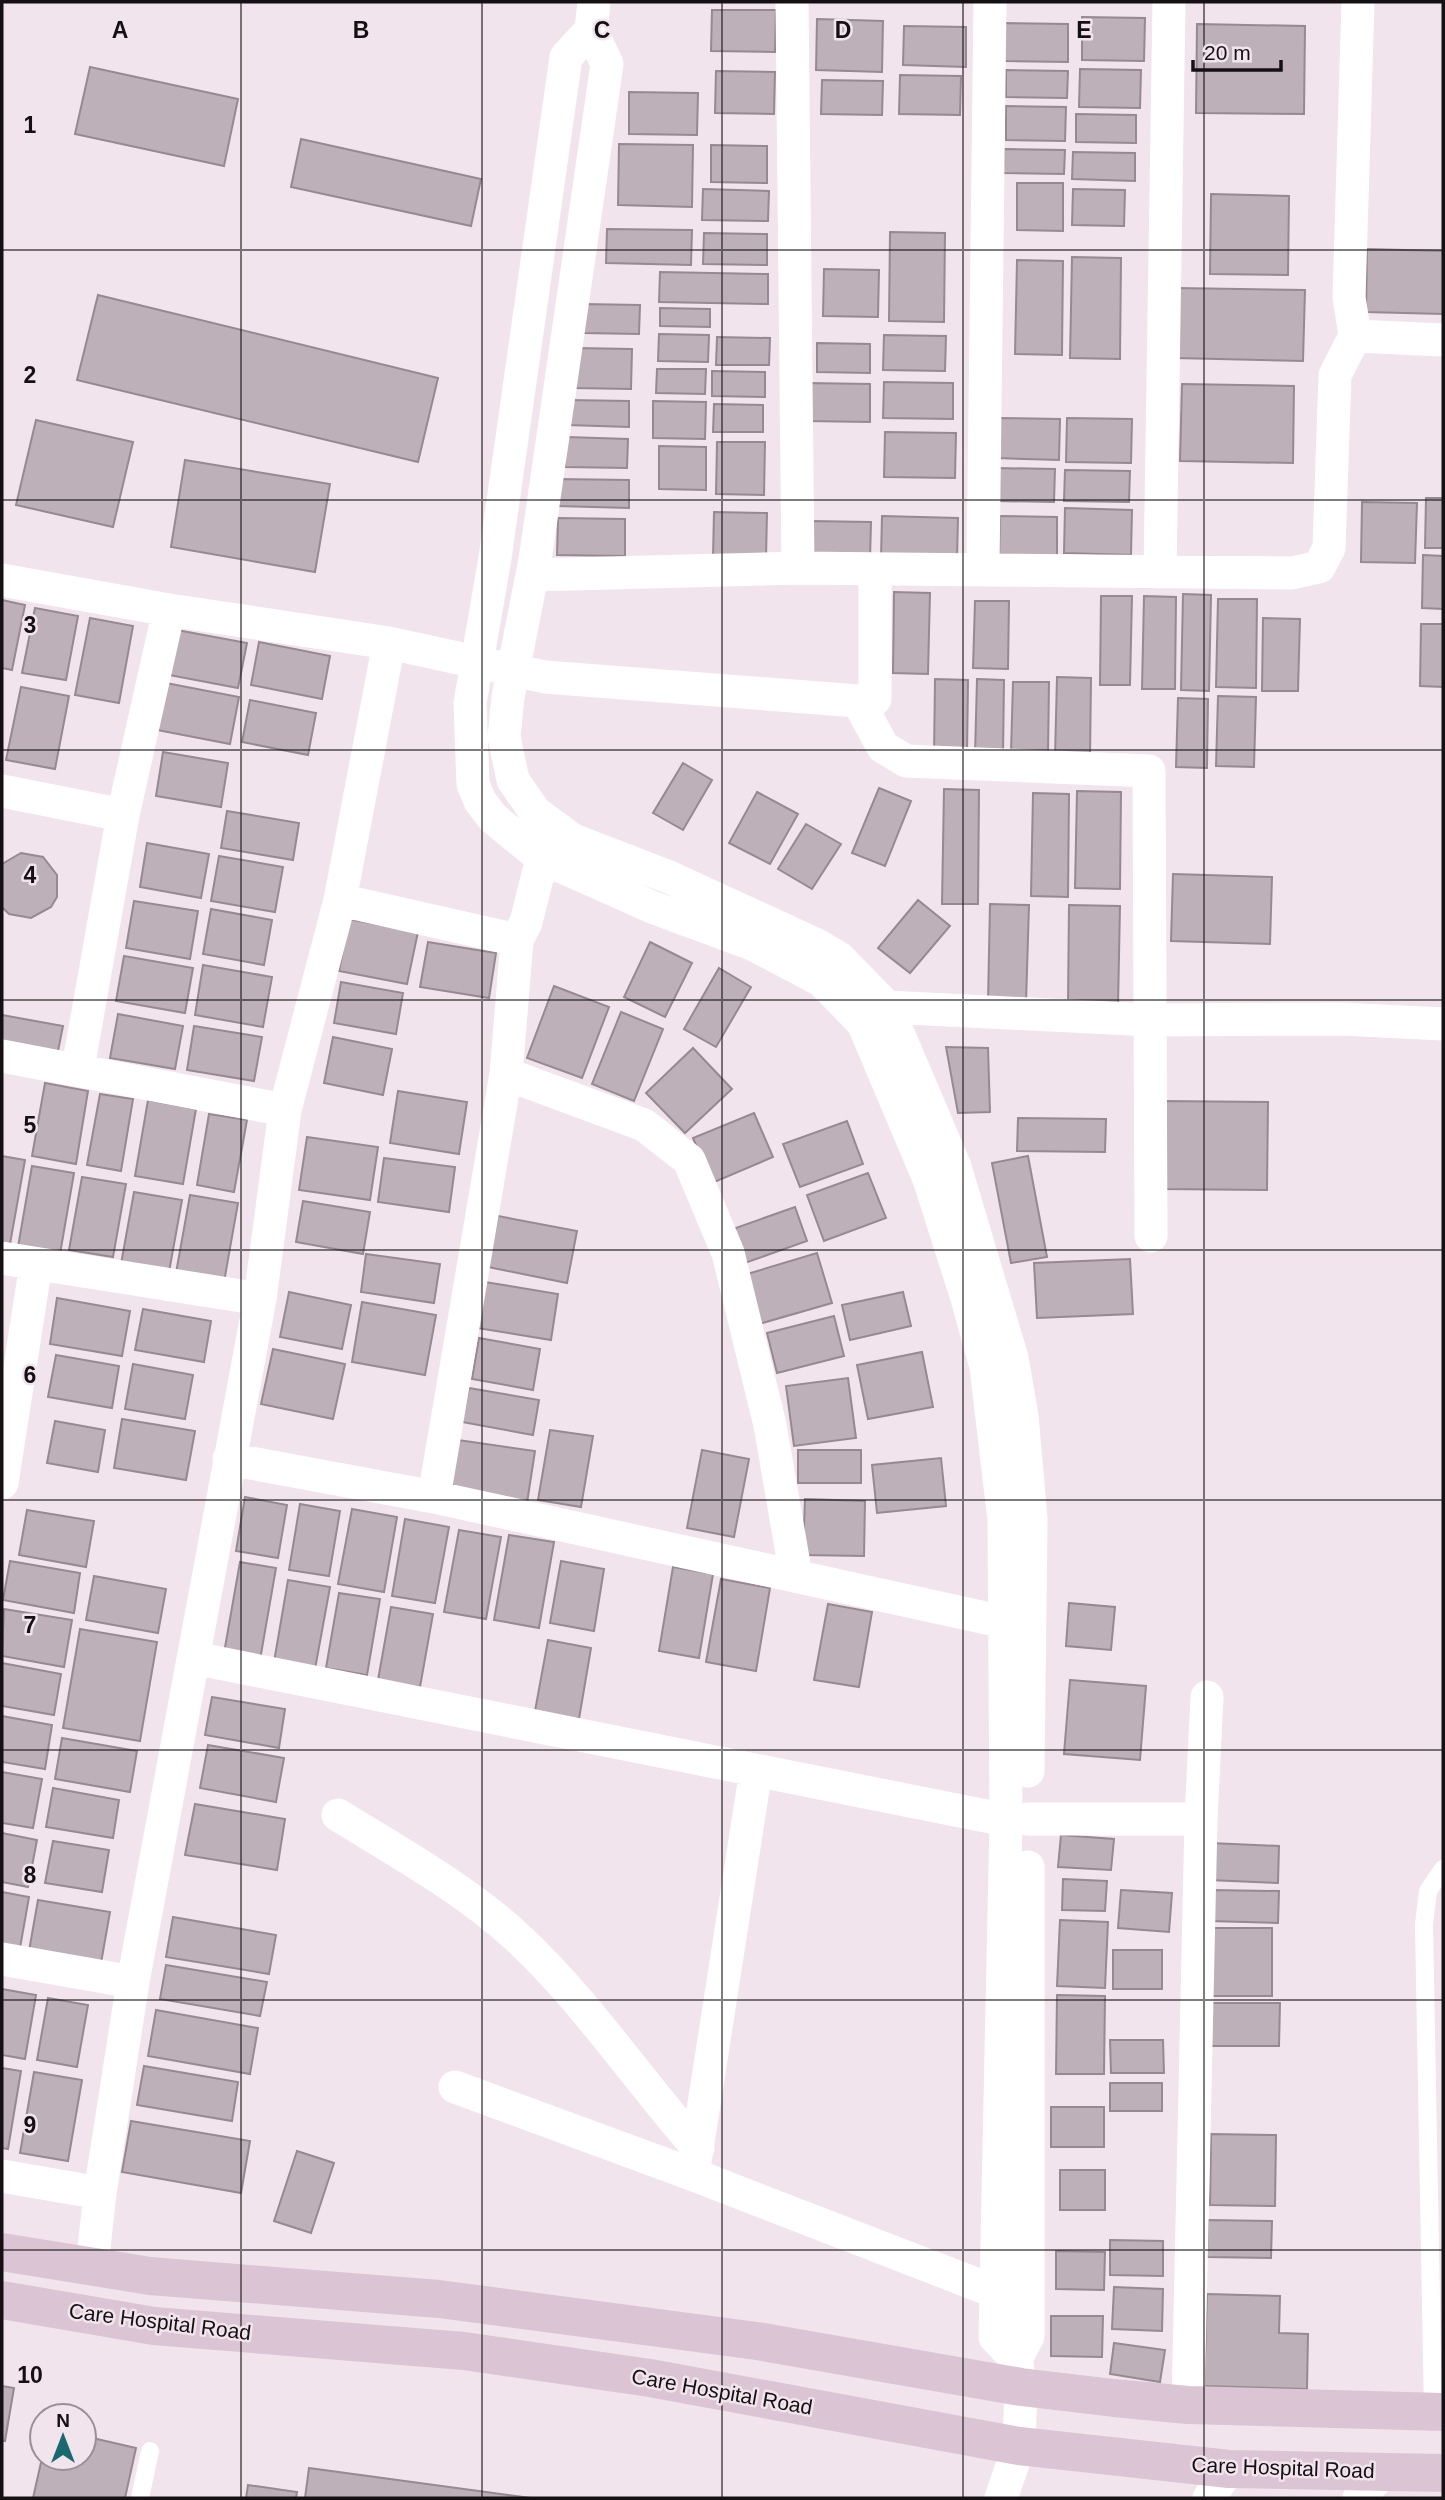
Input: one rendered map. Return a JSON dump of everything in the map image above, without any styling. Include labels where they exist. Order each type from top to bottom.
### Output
[{"type":"street","points":[[792,2],[798,568]]},
{"type":"street","points":[[983,570],[990,2]]},
{"type":"street","points":[[1160,572],[1169,2]]},
{"type":"street","points":[[532,575],[798,568],[1292,573],[1319,567],[1329,548],[1335,375],[1355,336],[1349,297],[1359,2]]},
{"type":"street","points":[[592,16],[607,64],[532,575],[513,669],[504,737],[513,780],[535,812],[573,840],[669,877],[817,945],[839,958],[887,1007],[955,1167],[992,1284],[1012,1358],[1022,1416],[1018,1520],[1017,1819],[1028,2336],[1018,2373],[1019,2446],[1001,2498]]},
{"type":"street","points":[[592,16],[566,57],[495,558],[470,703],[473,785],[493,818],[542,858],[652,907],[752,944],[822,981],[863,1023],[929,1179],[986,1367],[1018,1520],[1004,1622],[1017,1819],[995,2337],[1018,2373]]},
{"type":"street","points":[[1355,336],[1443,340]]},
{"type":"street","points":[[2,580],[169,610],[389,643],[545,677],[858,701],[875,698],[875,569]]},
{"type":"street","points":[[78,1068],[123,815],[169,610]]},
{"type":"street","points":[[92,2266],[100,2193],[134,1982],[260,1299],[285,1110],[340,900],[389,643]]},
{"type":"street","points":[[858,701],[883,747],[906,761],[1149,771],[1152,1236]]},
{"type":"street","points":[[2,791],[123,815]]},
{"type":"street","points":[[434,1497],[506,1074],[517,940],[526,922],[542,858]]},
{"type":"street","points":[[340,900],[517,940]]},
{"type":"street","points":[[887,1007],[1150,1020],[1341,1019],[1443,1024]]},
{"type":"street","points":[[2,1056],[78,1068],[285,1110]]},
{"type":"street","points":[[506,1074],[644,1125],[688,1160],[728,1253],[771,1425],[796,1576]]},
{"type":"street","points":[[2,1258],[260,1299]]},
{"type":"street","points":[[2,1483],[36,1264]]},
{"type":"street","points":[[229,1459],[434,1497],[1004,1622]]},
{"type":"street","points":[[194,1658],[1017,1819],[1201,1819]]},
{"type":"street","points":[[1188,2405],[1201,1819],[1207,1697]]},
{"type":"street","points":[[696,2161],[756,1770]]},
{"type":"street","points":[[338,1815],[429,1871],[516,1936],[574,1996],[641,2083],[696,2161]]},
{"type":"street","points":[[2,1959],[134,1982]]},
{"type":"street","points":[[455,2087],[696,2161],[996,2292]]},
{"type":"street","points":[[2,2176],[100,2193]]},
{"type":"street","points":[[2,2252],[150,2276],[467,2302],[1018,2373],[1188,2405],[1438,2412]]},
{"type":"street","name":"Care Hospital Road","points":[[2,2300],[154,2326],[464,2351],[650,2378],[1219,2484],[1371,2485],[1443,2473]]},
{"type":"lane","points":[[1438,2412],[1424,1924],[1428,1891],[1443,1869]]},
{"type":"lane","points":[[140,2498],[150,2451]]},
{"type":"building","points":[[712,10],[776,10],[775,52],[711,51]]},
{"type":"building","points":[[1082,17],[1145,18],[1144,61],[1082,60]]},
{"type":"building","points":[[817,19],[883,21],[882,72],[816,70]]},
{"type":"building","points":[[1005,23],[1068,24],[1068,62],[1004,61]]},
{"type":"building","points":[[1197,24],[1305,26],[1304,114],[1196,113]]},
{"type":"building","points":[[904,26],[966,27],[966,67],[903,65]]},
{"type":"building","points":[[90,67],[238,99],[224,166],[75,134]]},
{"type":"building","points":[[1080,69],[1141,70],[1140,108],[1079,107]]},
{"type":"building","points":[[1006,70],[1068,71],[1067,98],[1006,97]]},
{"type":"building","points":[[716,71],[775,72],[774,114],[715,113]]},
{"type":"building","points":[[900,75],[961,76],[960,115],[899,114]]},
{"type":"building","points":[[822,80],[883,81],[882,115],[821,114]]},
{"type":"building","points":[[629,92],[698,93],[697,135],[629,134]]},
{"type":"building","points":[[1006,106],[1066,107],[1065,141],[1006,140]]},
{"type":"building","points":[[1076,114],[1136,115],[1136,143],[1076,142]]},
{"type":"building","points":[[301,139],[481,179],[471,226],[291,187]]},
{"type":"building","points":[[619,144],[693,145],[692,207],[618,205]]},
{"type":"building","points":[[711,145],[767,146],[767,183],[711,182]]},
{"type":"building","points":[[1004,149],[1065,150],[1064,174],[1003,173]]},
{"type":"building","points":[[1073,152],[1135,153],[1135,181],[1072,179]]},
{"type":"building","points":[[1017,183],[1063,183],[1063,231],[1017,230]]},
{"type":"building","points":[[703,189],[769,191],[768,221],[702,220]]},
{"type":"building","points":[[1073,189],[1125,190],[1124,226],[1072,225]]},
{"type":"building","points":[[1211,194],[1289,196],[1288,275],[1210,274]]},
{"type":"building","points":[[607,229],[692,230],[691,265],[606,263]]},
{"type":"building","points":[[890,232],[945,233],[944,322],[889,321]]},
{"type":"building","points":[[704,233],[767,234],[767,265],[703,264]]},
{"type":"building","points":[[1367,249],[1443,251],[1443,314],[1366,312]]},
{"type":"building","points":[[1072,257],[1121,258],[1120,359],[1070,358]]},
{"type":"building","points":[[1017,260],[1063,261],[1062,355],[1015,354]]},
{"type":"building","points":[[824,269],[879,270],[878,317],[823,316]]},
{"type":"building","points":[[660,272],[768,274],[768,304],[659,302]]},
{"type":"building","points":[[1176,288],[1305,290],[1303,361],[1175,358]]},
{"type":"building","points":[[98,295],[438,378],[418,462],[77,380]]},
{"type":"building","points":[[583,304],[640,305],[639,334],[583,333]]},
{"type":"building","points":[[660,308],[710,309],[710,327],[660,326]]},
{"type":"building","points":[[659,334],[709,335],[708,362],[658,361]]},
{"type":"building","points":[[884,335],[946,336],[945,371],[883,370]]},
{"type":"building","points":[[717,337],[770,338],[769,365],[716,365]]},
{"type":"building","points":[[817,343],[870,344],[870,373],[817,372]]},
{"type":"building","points":[[575,348],[632,349],[631,389],[574,388]]},
{"type":"building","points":[[657,369],[706,369],[705,394],[656,393]]},
{"type":"building","points":[[712,371],[765,372],[765,397],[712,396]]},
{"type":"building","points":[[884,382],[953,383],[953,419],[883,418]]},
{"type":"building","points":[[807,383],[870,384],[870,422],[806,421]]},
{"type":"building","points":[[1182,384],[1294,386],[1293,463],[1180,461]]},
{"type":"building","points":[[568,400],[629,401],[629,427],[568,425]]},
{"type":"building","points":[[653,401],[706,402],[705,439],[653,438]]},
{"type":"building","points":[[714,404],[763,405],[763,432],[713,432]]},
{"type":"building","points":[[997,418],[1060,419],[1059,460],[996,458]]},
{"type":"building","points":[[1067,418],[1132,419],[1131,463],[1066,462]]},
{"type":"building","points":[[36,420],[133,442],[113,527],[16,505]]},
{"type":"building","points":[[885,432],[956,433],[955,478],[884,477]]},
{"type":"building","points":[[566,437],[628,439],[627,468],[565,467]]},
{"type":"building","points":[[717,442],[765,442],[764,495],[716,494]]},
{"type":"building","points":[[659,446],[706,447],[706,490],[659,489]]},
{"type":"building","points":[[185,460],[330,484],[315,572],[171,547]]},
{"type":"building","points":[[995,468],[1055,469],[1054,502],[995,501]]},
{"type":"building","points":[[1065,470],[1130,471],[1129,502],[1064,501]]},
{"type":"building","points":[[557,479],[629,480],[629,508],[557,506]]},
{"type":"building","points":[[1426,498],[1443,498],[1443,548],[1425,548]]},
{"type":"building","points":[[1362,502],[1417,503],[1415,563],[1361,562]]},
{"type":"building","points":[[1065,508],[1132,510],[1131,555],[1064,553]]},
{"type":"building","points":[[714,512],[767,513],[766,558],[713,557]]},
{"type":"building","points":[[882,516],[958,518],[957,559],[881,558]]},
{"type":"building","points":[[1000,516],[1057,517],[1057,560],[999,559]]},
{"type":"building","points":[[558,518],[625,519],[625,556],[557,555]]},
{"type":"building","points":[[810,521],[871,522],[870,559],[809,558]]},
{"type":"building","points":[[1423,555],[1443,556],[1443,609],[1422,608]]},
{"type":"building","points":[[894,592],[930,593],[928,674],[893,673]]},
{"type":"building","points":[[1183,594],[1211,595],[1209,691],[1181,690]]},
{"type":"building","points":[[1101,596],[1132,596],[1130,685],[1100,685]]},
{"type":"building","points":[[1144,596],[1176,597],[1175,689],[1142,689]]},
{"type":"building","points":[[1218,599],[1257,599],[1256,688],[1216,687]]},
{"type":"building","points":[[2,600],[25,605],[12,670],[2,668]]},
{"type":"building","points":[[975,601],[1009,601],[1008,669],[973,668]]},
{"type":"building","points":[[35,608],[78,616],[66,680],[22,673]]},
{"type":"building","points":[[90,618],[133,626],[119,703],[75,695]]},
{"type":"building","points":[[1263,618],[1300,619],[1298,691],[1262,691]]},
{"type":"building","points":[[1421,624],[1443,624],[1443,687],[1420,686]]},
{"type":"building","points":[[177,630],[247,643],[238,688],[169,675]]},
{"type":"building","points":[[259,642],[330,656],[322,699],[251,685]]},
{"type":"building","points":[[1057,677],[1091,678],[1090,758],[1055,757]]},
{"type":"building","points":[[935,679],[968,680],[967,757],[934,756]]},
{"type":"building","points":[[977,679],[1004,680],[1003,756],[975,755]]},
{"type":"building","points":[[1013,682],[1049,682],[1048,754],[1011,753]]},
{"type":"building","points":[[166,683],[239,697],[230,744],[157,730]]},
{"type":"building","points":[[21,687],[69,696],[55,769],[6,760]]},
{"type":"building","points":[[1218,696],[1256,697],[1254,767],[1216,766]]},
{"type":"building","points":[[1178,698],[1208,699],[1207,768],[1176,767]]},
{"type":"building","points":[[250,700],[316,713],[308,755],[242,742]]},
{"type":"building","points":[[163,752],[228,763],[221,807],[156,796]]},
{"type":"building","points":[[683,763],[712,780],[683,830],[653,813]]},
{"type":"building","points":[[879,788],[911,801],[885,866],[852,853]]},
{"type":"building","points":[[944,789],[979,790],[978,904],[942,904]]},
{"type":"building","points":[[1077,791],[1121,792],[1120,889],[1075,888]]},
{"type":"building","points":[[757,792],[798,814],[770,864],[729,843]]},
{"type":"building","points":[[1033,793],[1069,794],[1068,897],[1031,896]]},
{"type":"building","points":[[227,811],[299,823],[293,860],[221,848]]},
{"type":"building","points":[[806,824],[841,844],[812,889],[778,869]]},
{"type":"building","points":[[147,843],[209,854],[201,898],[140,887]]},
{"type":"building","points":[[21,853],[43,857],[57,875],[57,897],[51,907],[31,918],[9,914],[2,907],[2,864]]},
{"type":"building","points":[[219,856],[283,867],[275,912],[211,901]]},
{"type":"building","points":[[1173,874],[1272,877],[1270,944],[1171,941]]},
{"type":"building","points":[[918,900],[950,926],[910,973],[878,948]]},
{"type":"building","points":[[134,901],[198,911],[190,959],[126,948]]},
{"type":"building","points":[[990,904],[1029,905],[1026,1003],[988,1002]]},
{"type":"building","points":[[1069,905],[1120,906],[1118,1006],[1068,1005]]},
{"type":"building","points":[[211,909],[272,920],[264,965],[203,954]]},
{"type":"building","points":[[349,919],[418,932],[407,984],[339,971]]},
{"type":"building","points":[[428,942],[496,953],[489,998],[420,987]]},
{"type":"building","points":[[650,942],[692,963],[665,1017],[624,997]]},
{"type":"building","points":[[124,956],[193,968],[185,1013],[116,1001]]},
{"type":"building","points":[[203,965],[272,977],[263,1027],[195,1015]]},
{"type":"building","points":[[719,968],[751,987],[716,1047],[684,1029]]},
{"type":"building","points":[[341,982],[403,993],[396,1034],[334,1023]]},
{"type":"building","points":[[554,986],[609,1007],[582,1078],[527,1058]]},
{"type":"building","points":[[621,1012],[663,1029],[634,1101],[592,1084]]},
{"type":"building","points":[[118,1014],[183,1026],[175,1069],[110,1058]]},
{"type":"building","points":[[2,1015],[63,1026],[57,1056],[2,1046]]},
{"type":"building","points":[[194,1026],[262,1037],[254,1081],[187,1070]]},
{"type":"building","points":[[333,1037],[392,1049],[383,1095],[324,1083]]},
{"type":"building","points":[[946,1047],[988,1048],[990,1112],[958,1113]]},
{"type":"building","points":[[693,1048],[732,1089],[685,1133],[646,1093]]},
{"type":"building","points":[[45,1083],[88,1091],[76,1164],[32,1156]]},
{"type":"building","points":[[398,1091],[467,1102],[459,1154],[390,1143]]},
{"type":"building","points":[[100,1094],[133,1099],[121,1171],[87,1165]]},
{"type":"building","points":[[148,1100],[196,1109],[183,1184],[135,1176]]},
{"type":"building","points":[[1160,1101],[1268,1102],[1267,1190],[1160,1189]]},
{"type":"building","points":[[754,1113],[773,1157],[712,1183],[693,1138]]},
{"type":"building","points":[[209,1114],[247,1120],[234,1192],[197,1185]]},
{"type":"building","points":[[1018,1118],[1106,1119],[1105,1152],[1017,1151]]},
{"type":"building","points":[[847,1121],[863,1164],[800,1187],[783,1144]]},
{"type":"building","points":[[307,1137],[378,1147],[370,1200],[299,1190]]},
{"type":"building","points":[[2,1156],[25,1160],[10,1244],[2,1242]]},
{"type":"building","points":[[1028,1156],[1047,1257],[1011,1263],[992,1163]]},
{"type":"building","points":[[384,1158],[455,1167],[449,1212],[378,1202]]},
{"type":"building","points":[[32,1166],[74,1173],[60,1254],[18,1247]]},
{"type":"building","points":[[868,1173],[886,1218],[824,1241],[807,1195]]},
{"type":"building","points":[[82,1177],[126,1184],[113,1257],[69,1250]]},
{"type":"building","points":[[134,1192],[182,1200],[169,1272],[121,1264]]},
{"type":"building","points":[[190,1195],[238,1203],[224,1282],[176,1273]]},
{"type":"building","points":[[303,1201],[370,1212],[363,1254],[296,1242]]},
{"type":"building","points":[[795,1207],[807,1241],[742,1264],[730,1230]]},
{"type":"building","points":[[498,1216],[577,1231],[567,1283],[488,1267]]},
{"type":"building","points":[[817,1253],[832,1303],[759,1324],[744,1275]]},
{"type":"building","points":[[366,1254],[440,1264],[434,1303],[361,1292]]},
{"type":"building","points":[[1130,1259],[1133,1314],[1037,1318],[1034,1263]]},
{"type":"building","points":[[485,1282],[558,1294],[551,1340],[477,1328]]},
{"type":"building","points":[[289,1292],[351,1305],[342,1349],[280,1337]]},
{"type":"building","points":[[903,1292],[911,1326],[850,1340],[842,1305]]},
{"type":"building","points":[[57,1298],[130,1311],[122,1356],[50,1344]]},
{"type":"building","points":[[362,1302],[436,1315],[425,1375],[352,1362]]},
{"type":"building","points":[[143,1309],[211,1321],[204,1362],[135,1350]]},
{"type":"building","points":[[834,1316],[844,1356],[777,1373],[767,1333]]},
{"type":"building","points":[[479,1338],[540,1349],[533,1390],[472,1379]]},
{"type":"building","points":[[273,1349],[345,1364],[333,1419],[261,1404]]},
{"type":"building","points":[[922,1352],[933,1407],[868,1419],[857,1365]]},
{"type":"building","points":[[56,1355],[119,1366],[112,1408],[48,1397]]},
{"type":"building","points":[[133,1364],[193,1375],[185,1419],[125,1409]]},
{"type":"building","points":[[848,1378],[856,1438],[794,1446],[786,1386]]},
{"type":"building","points":[[469,1388],[539,1400],[533,1435],[462,1422]]},
{"type":"building","points":[[122,1419],[195,1431],[186,1480],[114,1468]]},
{"type":"building","points":[[55,1421],[105,1430],[98,1472],[47,1463]]},
{"type":"building","points":[[550,1430],[593,1436],[581,1507],[538,1500]]},
{"type":"building","points":[[458,1440],[535,1451],[527,1503],[450,1492]]},
{"type":"building","points":[[702,1450],[749,1459],[734,1537],[687,1528]]},
{"type":"building","points":[[798,1450],[861,1450],[861,1483],[798,1483]]},
{"type":"building","points":[[941,1458],[946,1506],[877,1513],[872,1465]]},
{"type":"building","points":[[245,1497],[287,1505],[278,1558],[236,1551]]},
{"type":"building","points":[[805,1499],[865,1501],[864,1556],[803,1555]]},
{"type":"building","points":[[300,1504],[340,1511],[329,1576],[289,1570]]},
{"type":"building","points":[[352,1509],[397,1517],[384,1592],[338,1584]]},
{"type":"building","points":[[27,1510],[94,1521],[86,1567],[19,1555]]},
{"type":"building","points":[[405,1519],[449,1527],[435,1603],[392,1596]]},
{"type":"building","points":[[459,1530],[501,1537],[486,1619],[444,1612]]},
{"type":"building","points":[[509,1535],[554,1542],[539,1628],[494,1620]]},
{"type":"building","points":[[10,1561],[80,1573],[74,1613],[3,1600]]},
{"type":"building","points":[[561,1561],[604,1569],[594,1631],[550,1623]]},
{"type":"building","points":[[240,1562],[276,1568],[260,1660],[224,1653]]},
{"type":"building","points":[[673,1567],[713,1574],[699,1658],[659,1651]]},
{"type":"building","points":[[94,1576],[166,1589],[158,1633],[86,1620]]},
{"type":"building","points":[[721,1579],[770,1588],[756,1671],[706,1662]]},
{"type":"building","points":[[288,1580],[330,1587],[315,1669],[274,1662]]},
{"type":"building","points":[[339,1593],[380,1599],[367,1675],[326,1668]]},
{"type":"building","points":[[1069,1603],[1115,1607],[1111,1650],[1066,1646]]},
{"type":"building","points":[[828,1604],[872,1612],[859,1687],[814,1680]]},
{"type":"building","points":[[391,1607],[433,1614],[420,1687],[378,1680]]},
{"type":"building","points":[[4,1609],[72,1620],[64,1667],[2,1656]]},
{"type":"building","points":[[80,1629],[157,1642],[140,1741],[63,1728]]},
{"type":"building","points":[[548,1640],[591,1648],[579,1719],[535,1711]]},
{"type":"building","points":[[2,1663],[61,1674],[54,1715],[2,1706]]},
{"type":"building","points":[[1070,1680],[1146,1686],[1140,1760],[1064,1754]]},
{"type":"building","points":[[212,1697],[285,1709],[279,1748],[205,1735]]},
{"type":"building","points":[[2,1716],[52,1725],[45,1769],[2,1762]]},
{"type":"building","points":[[62,1738],[137,1751],[130,1792],[55,1779]]},
{"type":"building","points":[[208,1745],[284,1758],[276,1802],[200,1788]]},
{"type":"building","points":[[2,1772],[42,1779],[33,1828],[2,1823]]},
{"type":"building","points":[[53,1788],[119,1800],[113,1838],[46,1827]]},
{"type":"building","points":[[195,1804],[285,1819],[277,1870],[185,1855]]},
{"type":"building","points":[[2,1833],[37,1840],[28,1887],[2,1882]]},
{"type":"building","points":[[1061,1835],[1114,1839],[1111,1870],[1058,1867]]},
{"type":"building","points":[[53,1841],[109,1850],[102,1892],[45,1883]]},
{"type":"building","points":[[1210,1843],[1279,1846],[1278,1883],[1209,1880]]},
{"type":"building","points":[[1063,1879],[1107,1881],[1105,1911],[1062,1910]]},
{"type":"building","points":[[1121,1890],[1172,1893],[1169,1932],[1118,1928]]},
{"type":"building","points":[[1210,1890],[1279,1891],[1278,1923],[1209,1921]]},
{"type":"building","points":[[2,1892],[29,1897],[20,1948],[2,1944]]},
{"type":"building","points":[[38,1900],[110,1912],[101,1963],[29,1951]]},
{"type":"building","points":[[173,1917],[276,1935],[269,1974],[166,1957]]},
{"type":"building","points":[[1060,1920],[1108,1922],[1105,1988],[1057,1986]]},
{"type":"building","points":[[1207,1928],[1272,1928],[1272,1996],[1207,1996]]},
{"type":"building","points":[[1113,1950],[1162,1950],[1162,1989],[1113,1989]]},
{"type":"building","points":[[166,1965],[267,1982],[260,2016],[160,1999]]},
{"type":"building","points":[[2,1989],[36,1995],[25,2059],[2,2055]]},
{"type":"building","points":[[1057,1995],[1105,1996],[1104,2074],[1056,2074]]},
{"type":"building","points":[[48,1998],[88,2005],[77,2067],[37,2060]]},
{"type":"building","points":[[1207,2003],[1280,2003],[1279,2046],[1206,2046]]},
{"type":"building","points":[[156,2010],[258,2028],[250,2074],[148,2056]]},
{"type":"building","points":[[1110,2040],[1163,2040],[1164,2073],[1111,2073]]},
{"type":"building","points":[[144,2066],[238,2082],[232,2121],[137,2105]]},
{"type":"building","points":[[2,2068],[21,2071],[8,2149],[2,2148]]},
{"type":"building","points":[[34,2072],[82,2080],[68,2161],[20,2153]]},
{"type":"building","points":[[1110,2083],[1162,2083],[1162,2111],[1110,2111]]},
{"type":"building","points":[[1051,2107],[1104,2107],[1104,2147],[1051,2147]]},
{"type":"building","points":[[131,2121],[250,2141],[241,2193],[122,2172]]},
{"type":"building","points":[[1211,2134],[1276,2135],[1275,2206],[1210,2205]]},
{"type":"building","points":[[297,2151],[334,2163],[311,2233],[274,2221]]},
{"type":"building","points":[[1060,2170],[1105,2170],[1105,2210],[1060,2210]]},
{"type":"building","points":[[1208,2220],[1272,2221],[1271,2258],[1207,2257]]},
{"type":"building","points":[[1110,2240],[1163,2241],[1163,2276],[1110,2275]]},
{"type":"building","points":[[1056,2251],[1105,2252],[1104,2290],[1056,2289]]},
{"type":"building","points":[[1114,2287],[1163,2289],[1162,2331],[1112,2329]]},
{"type":"building","points":[[1207,2294],[1280,2296],[1279,2333],[1308,2334],[1307,2389],[1204,2386]]},
{"type":"building","points":[[1051,2316],[1103,2316],[1102,2357],[1051,2356]]},
{"type":"building","points":[[1114,2343],[1165,2350],[1160,2382],[1110,2374]]},
{"type":"building","points":[[2,2386],[14,2388],[5,2441],[2,2441]]},
{"type":"building","points":[[98,2439],[136,2448],[125,2498],[33,2498],[39,2472],[98,2472]]},
{"type":"building","points":[[309,2468],[531,2498],[305,2498]]},
{"type":"building","points":[[248,2485],[297,2492],[296,2498],[246,2498]]}]
